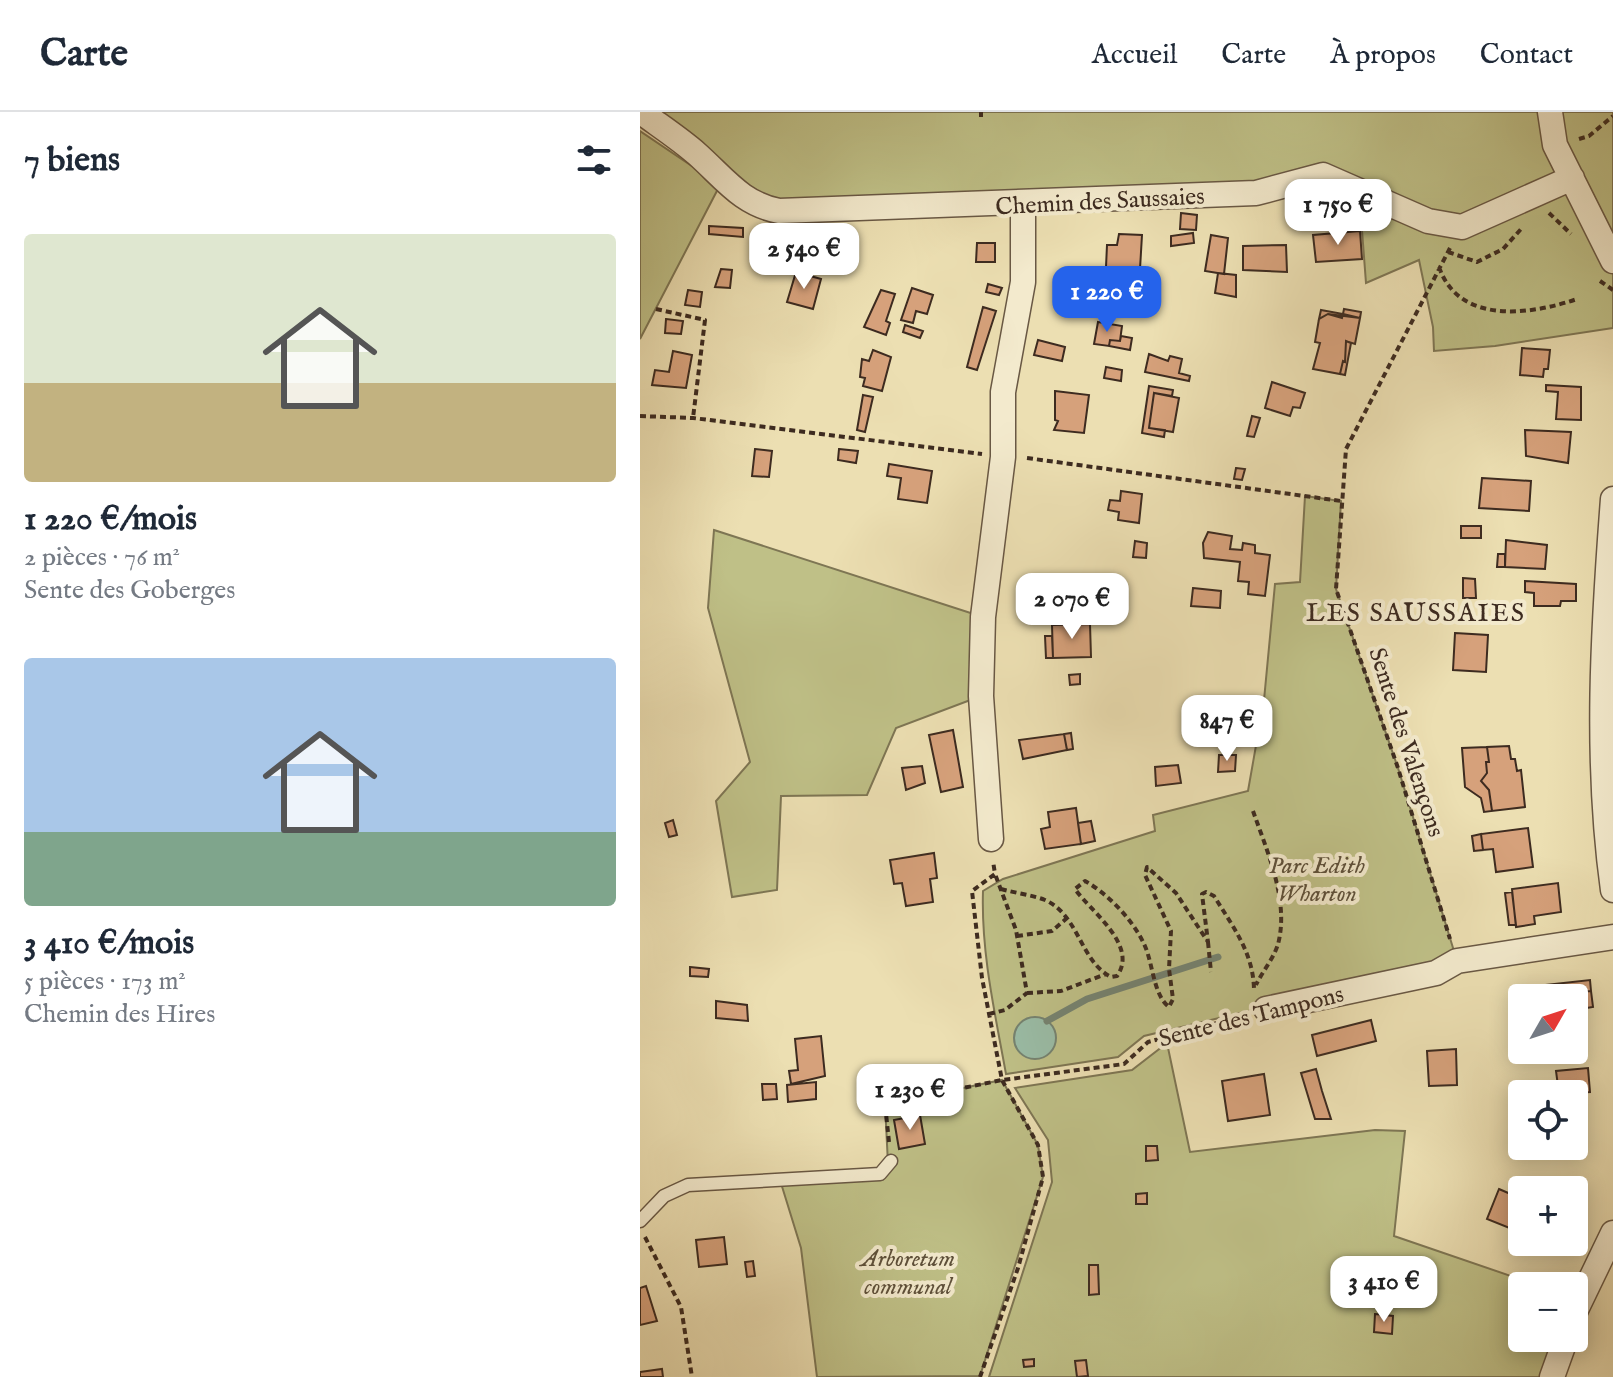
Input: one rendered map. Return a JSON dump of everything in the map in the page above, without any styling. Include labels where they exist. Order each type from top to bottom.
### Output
[{"type":"street","name":"Chemin des Saussaies","points":[[641,112],[695,152],[740,197],[759,207],[779,211],[1023,205],[1256,193],[1323,175],[1428,221],[1462,227]]},
{"type":"street","points":[[1550,112],[1555,145],[1607,242],[1605,269]]},
{"type":"street","points":[[1462,227],[1572,178]]},
{"type":"street","points":[[991,839],[981,696],[983,617],[1003,457],[1003,392],[1023,282],[1023,205]]},
{"type":"street","points":[[1613,499],[1602,645],[1613,890]]},
{"type":"street","name":"Sente des Tampons","points":[[1260,1000],[1436,973],[1457,961],[1613,937]]},
{"type":"street","points":[[1588,1285],[1613,1233]]},
{"type":"street","points":[[1552,1377],[1561,1352]]},
{"type":"lane","points":[[641,1226],[664,1196],[688,1185],[880,1174],[891,1161]]},
{"type":"path","points":[[1555,145],[1589,136],[1613,116]]},
{"type":"path","points":[[1546,212],[1560,220],[1574,237]]},
{"type":"path","points":[[1448,252],[1477,262],[1490,258],[1503,249],[1527,221]]},
{"type":"path","name":"Sente des Valençons","points":[[1457,961],[1398,768],[1336,589],[1346,449],[1462,227]]},
{"type":"path","points":[[1439,267],[1444,281],[1463,299],[1490,312],[1553,307],[1577,299]]},
{"type":"path","points":[[1605,269],[1602,286],[1613,290]]},
{"type":"path","points":[[656,309],[705,320],[693,418]]},
{"type":"path","points":[[1253,811],[1270,860],[1282,919],[1279,943],[1260,1000]]},
{"type":"path","points":[[991,839],[995,874],[1017,936],[1027,993]]},
{"type":"path","points":[[1001,889],[1047,901],[1067,918],[1090,957],[1111,977],[1119,973],[1119,953],[1109,926],[1075,889],[1085,881],[1113,903],[1144,942],[1161,999],[1169,1007],[1173,999],[1169,969],[1171,931],[1145,875],[1147,867],[1176,893],[1208,942]]},
{"type":"path","points":[[980,1377],[1018,1268],[1043,1177],[1038,1145],[1002,1080],[989,1014],[972,891],[995,874]]},
{"type":"path","points":[[1211,972],[1202,903],[1202,894],[1206,892],[1214,896],[1246,947],[1254,966],[1260,1000]]},
{"type":"path","points":[[1017,936],[1052,931],[1067,918]]},
{"type":"path","points":[[989,1014],[1005,1010],[1027,993],[1061,991],[1106,974]]},
{"type":"path","name":"Sente des Tampons","points":[[891,1161],[885,1104],[1002,1080],[1124,1064],[1148,1042],[1260,1000]]},
{"type":"path","points":[[641,1226],[681,1307],[692,1377]]},
{"type":"green space","points":[[641,112],[1613,112],[1613,328],[1495,346],[1434,351],[1433,327],[1419,260],[1366,283],[1359,191],[1323,175],[1256,193],[779,211]]},
{"type":"green space","points":[[640,131],[720,185],[640,339]]},
{"type":"green space","name":"Parc Edith Wharton","points":[[1305,496],[1341,501],[1336,589],[1398,768],[1457,961],[1144,1036],[1118,1057],[1006,1074],[986,960],[983,891],[1003,879],[1155,831],[1153,815],[1248,791],[1264,700],[1275,584],[1300,582]]},
{"type":"green space","points":[[714,530],[983,617],[981,696],[896,728],[867,795],[781,796],[777,890],[732,897],[716,801],[750,762],[708,608]]},
{"type":"green space","points":[[1167,1043],[1190,1152],[1375,1130],[1405,1131],[1394,1236],[1508,1275],[1508,1352],[1549,1352],[1541,1377],[989,1377],[1052,1182],[1048,1140],[1015,1088],[1132,1070]]},
{"type":"green space","name":"Arboretum communal","points":[[1002,1080],[1038,1145],[1043,1177],[980,1376],[817,1377],[801,1248],[780,1180],[880,1174],[888,1164],[885,1104]]},
{"type":"shaded area","points":[[1035,1017],[1050,1023],[1056,1038],[1050,1053],[1035,1059],[1020,1053],[1014,1038],[1020,1023]]},
{"type":"building","points":[[1181,213],[1197,215],[1196,230],[1180,229]]},
{"type":"building","points":[[709,226],[743,228],[743,237],[709,234]]},
{"type":"building","points":[[1360,231],[1362,259],[1316,262],[1313,235]]},
{"type":"building","points":[[1193,233],[1194,243],[1171,246],[1171,236]]},
{"type":"building","points":[[1119,234],[1142,235],[1140,269],[1106,267],[1107,245],[1117,245]]},
{"type":"building","points":[[1211,235],[1228,238],[1224,274],[1205,271]]},
{"type":"building","points":[[977,243],[995,243],[995,262],[976,262]]},
{"type":"building","points":[[1286,245],[1287,272],[1243,270],[1243,246]]},
{"type":"building","points":[[1114,268],[1127,268],[1126,274],[1114,274]]},
{"type":"building","points":[[721,269],[732,270],[730,288],[715,287]]},
{"type":"building","points":[[796,272],[821,279],[813,309],[787,302]]},
{"type":"building","points":[[1218,273],[1236,275],[1236,297],[1215,293]]},
{"type":"building","points":[[988,284],[1002,288],[999,295],[986,292]]},
{"type":"building","points":[[912,288],[933,295],[927,314],[916,311],[913,323],[901,320]]},
{"type":"building","points":[[688,290],[702,292],[700,307],[685,305]]},
{"type":"building","points":[[881,290],[895,294],[886,321],[890,323],[886,335],[864,327]]},
{"type":"building","points":[[983,307],[996,311],[977,370],[967,367]]},
{"type":"building","points":[[1344,309],[1361,312],[1360,318],[1343,314]]},
{"type":"building","points":[[1321,310],[1343,314],[1342,318],[1328,314],[1319,319]]},
{"type":"building","points":[[1328,314],[1360,318],[1355,344],[1346,341],[1345,362],[1340,374],[1313,369],[1320,343],[1315,342],[1319,319]]},
{"type":"building","points":[[666,319],[683,321],[681,334],[665,333]]},
{"type":"building","points":[[1098,322],[1122,326],[1120,341],[1110,340],[1109,346],[1094,344]]},
{"type":"building","points":[[905,325],[923,331],[920,338],[903,332]]},
{"type":"building","points":[[1121,336],[1132,338],[1130,350],[1109,346],[1110,340],[1120,341]]},
{"type":"building","points":[[1038,340],[1065,347],[1062,361],[1034,355]]},
{"type":"building","points":[[1346,341],[1351,343],[1345,375],[1340,374],[1345,362]]},
{"type":"building","points":[[1522,348],[1550,350],[1548,369],[1544,369],[1543,377],[1520,375]]},
{"type":"building","points":[[873,350],[891,357],[882,391],[863,386],[865,378],[860,377],[862,359],[869,361]]},
{"type":"building","points":[[673,351],[692,355],[686,388],[652,385],[655,370],[669,372]]},
{"type":"building","points":[[1149,354],[1168,361],[1170,356],[1182,359],[1179,373],[1190,376],[1189,381],[1145,372]]},
{"type":"building","points":[[1106,367],[1122,370],[1121,381],[1104,378]]},
{"type":"building","points":[[1272,382],[1305,393],[1300,408],[1293,407],[1290,416],[1265,408]]},
{"type":"building","points":[[1546,385],[1581,387],[1581,420],[1556,419],[1558,392],[1546,391]]},
{"type":"building","points":[[1149,386],[1173,390],[1172,396],[1154,393],[1149,428],[1165,430],[1164,437],[1142,433]]},
{"type":"building","points":[[1055,391],[1089,395],[1084,433],[1054,430],[1058,421],[1055,420]]},
{"type":"building","points":[[1154,393],[1179,398],[1173,432],[1149,428]]},
{"type":"building","points":[[863,395],[873,397],[865,432],[857,430]]},
{"type":"building","points":[[1252,416],[1260,418],[1254,437],[1247,436]]},
{"type":"building","points":[[1525,430],[1571,432],[1568,463],[1526,456]]},
{"type":"building","points":[[755,449],[772,451],[769,477],[752,476]]},
{"type":"building","points":[[839,449],[858,451],[856,463],[838,460]]},
{"type":"building","points":[[889,464],[932,471],[927,503],[898,499],[901,478],[887,476]]},
{"type":"building","points":[[1236,468],[1245,469],[1242,480],[1234,479]]},
{"type":"building","points":[[1482,478],[1531,481],[1529,511],[1479,508]]},
{"type":"building","points":[[1121,491],[1142,494],[1139,523],[1118,520],[1119,512],[1108,510],[1110,500],[1120,501]]},
{"type":"building","points":[[1461,526],[1481,526],[1481,538],[1461,538]]},
{"type":"building","points":[[1208,532],[1232,536],[1230,549],[1242,550],[1243,543],[1255,545],[1255,553],[1270,555],[1265,596],[1248,594],[1249,582],[1238,581],[1240,562],[1204,558],[1203,543]]},
{"type":"building","points":[[1506,540],[1547,545],[1545,569],[1505,567]]},
{"type":"building","points":[[1135,541],[1147,543],[1146,558],[1133,557]]},
{"type":"building","points":[[1498,554],[1505,554],[1505,567],[1497,567]]},
{"type":"building","points":[[1463,578],[1475,579],[1476,598],[1463,598]]},
{"type":"building","points":[[1525,581],[1576,584],[1576,601],[1561,601],[1560,606],[1534,606],[1534,593],[1525,592]]},
{"type":"building","points":[[1193,588],[1221,591],[1220,608],[1191,606]]},
{"type":"building","points":[[1090,624],[1091,657],[1053,658],[1052,625]]},
{"type":"building","points":[[1455,633],[1488,635],[1486,672],[1453,670]]},
{"type":"building","points":[[1045,636],[1052,636],[1053,658],[1046,658]]},
{"type":"building","points":[[1080,674],[1080,684],[1070,685],[1069,675]]},
{"type":"building","points":[[953,730],[963,787],[941,792],[929,735]]},
{"type":"building","points":[[1071,733],[1073,749],[1067,750],[1064,734]]},
{"type":"building","points":[[1064,734],[1067,750],[1023,759],[1019,740]]},
{"type":"building","points":[[1509,746],[1517,771],[1521,770],[1525,807],[1492,811],[1489,790],[1481,781],[1487,773],[1486,762],[1489,762],[1487,747]]},
{"type":"building","points":[[1487,747],[1489,762],[1486,762],[1487,773],[1481,781],[1489,790],[1492,811],[1484,812],[1481,798],[1465,787],[1462,748]]},
{"type":"building","points":[[1219,755],[1236,755],[1235,771],[1218,772]]},
{"type":"building","points":[[1178,765],[1181,783],[1156,786],[1155,767]]},
{"type":"building","points":[[922,766],[925,783],[906,790],[902,768]]},
{"type":"building","points":[[1076,808],[1081,844],[1045,849],[1041,829],[1050,827],[1048,812]]},
{"type":"building","points":[[673,820],[677,835],[669,837],[665,823]]},
{"type":"building","points":[[1091,821],[1095,841],[1081,844],[1078,823]]},
{"type":"building","points":[[1528,828],[1533,867],[1496,872],[1493,849],[1483,850],[1481,834]]},
{"type":"building","points":[[1481,834],[1483,850],[1474,851],[1472,836]]},
{"type":"building","points":[[934,853],[937,878],[930,879],[933,902],[906,906],[902,883],[894,884],[890,860]]},
{"type":"building","points":[[1558,883],[1561,912],[1534,916],[1535,924],[1516,927],[1512,889]]},
{"type":"building","points":[[1512,892],[1516,925],[1509,925],[1505,893]]},
{"type":"building","points":[[690,967],[709,969],[708,977],[690,976]]},
{"type":"building","points":[[1590,980],[1591,991],[1588,991],[1588,984],[1555,984]]},
{"type":"building","points":[[1588,991],[1591,991],[1593,1007],[1588,1008]]},
{"type":"building","points":[[716,1001],[747,1005],[748,1021],[716,1018]]},
{"type":"building","points":[[1371,1020],[1376,1041],[1317,1056],[1312,1035]]},
{"type":"building","points":[[821,1036],[825,1076],[791,1084],[789,1071],[798,1070],[795,1039]]},
{"type":"building","points":[[1456,1049],[1457,1085],[1429,1086],[1427,1051]]},
{"type":"building","points":[[1588,1068],[1590,1092],[1588,1080],[1557,1080],[1556,1071]]},
{"type":"building","points":[[1316,1069],[1331,1119],[1315,1119],[1301,1073]]},
{"type":"building","points":[[1264,1074],[1270,1115],[1228,1121],[1222,1081]]},
{"type":"building","points":[[816,1082],[816,1099],[788,1102],[787,1085]]},
{"type":"building","points":[[762,1084],[776,1084],[777,1099],[763,1100]]},
{"type":"building","points":[[920,1115],[925,1144],[899,1149],[894,1120]]},
{"type":"building","points":[[1146,1146],[1157,1146],[1158,1160],[1146,1161]]},
{"type":"building","points":[[1499,1189],[1508,1193],[1508,1227],[1487,1219]]},
{"type":"building","points":[[1147,1193],[1147,1204],[1136,1204],[1136,1194]]},
{"type":"building","points":[[724,1237],[727,1264],[699,1267],[696,1240]]},
{"type":"building","points":[[753,1261],[755,1276],[747,1277],[745,1262]]},
{"type":"building","points":[[1089,1265],[1098,1265],[1099,1294],[1089,1295]]},
{"type":"building","points":[[646,1286],[657,1321],[640,1325],[640,1288]]},
{"type":"building","points":[[1375,1314],[1393,1316],[1392,1334],[1374,1332]]},
{"type":"building","points":[[1034,1359],[1034,1366],[1024,1367],[1023,1360]]},
{"type":"building","points":[[1086,1360],[1088,1376],[1077,1377],[1075,1361]]},
{"type":"building","points":[[662,1369],[663,1377],[640,1377],[640,1372]]},
{"type":"waterway","points":[[1047,1021],[1087,999],[1218,957]]},
{"type":"district","name":"LES SAUSSAIES","points":[[1416,612]]}]
